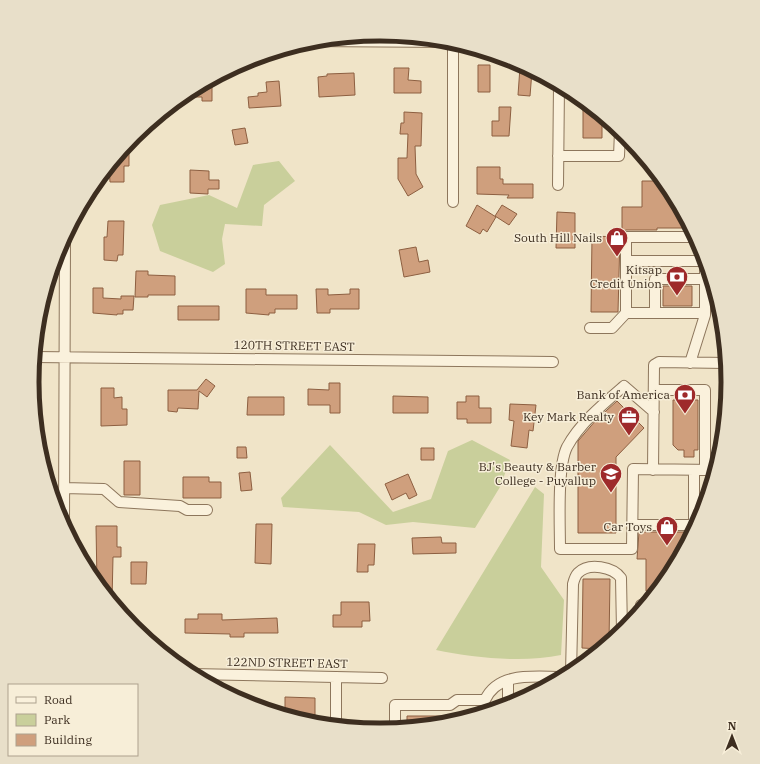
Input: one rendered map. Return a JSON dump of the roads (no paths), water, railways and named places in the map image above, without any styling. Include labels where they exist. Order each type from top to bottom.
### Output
[{"type":"street","points":[[371,41],[393,42]]},
{"type":"street","points":[[452,49],[453,202]]},
{"type":"street","points":[[558,185],[559,92]]},
{"type":"street","points":[[558,156],[620,156],[620,140]]},
{"type":"street","points":[[590,328],[612,328],[626,312],[626,237],[689,238]]},
{"type":"street","points":[[64,510],[65,252]]},
{"type":"street","points":[[626,261],[699,261]]},
{"type":"street","points":[[655,312],[655,279],[705,279]]},
{"type":"street","points":[[690,363],[701,333],[705,312],[705,279]]},
{"type":"street","points":[[626,312],[705,312]]},
{"type":"street","name":"120TH STREET EAST","points":[[40,357],[553,362]]},
{"type":"street","points":[[653,470],[654,365],[659,362],[720,363]]},
{"type":"street","points":[[654,412],[624,386],[596,410],[567,448],[563,462],[560,549],[632,549],[633,469],[709,470]]},
{"type":"street","points":[[654,390],[705,390],[710,467]]},
{"type":"street","points":[[694,470],[694,514]]},
{"type":"street","points":[[64,488],[104,490],[119,502],[180,506],[187,510],[207,510]]},
{"type":"street","points":[[633,524],[689,525]]},
{"type":"street","points":[[571,665],[573,584],[577,573],[581,570],[591,568],[606,568],[615,572],[621,578],[622,622]]},
{"type":"street","name":"122ND STREET EAST","points":[[205,674],[382,678]]},
{"type":"street","points":[[336,677],[336,720]]},
{"type":"street","points":[[395,722],[395,705],[450,705],[457,700],[484,700],[491,690],[508,680],[522,677],[549,678]]},
{"type":"street","points":[[508,680],[508,698]]},
{"type":"place","name":"South Hill Nails","points":[[617,258]]},
{"type":"place","name":"Kitsap Credit Union","points":[[677,296]]},
{"type":"place","name":"Bank of America","points":[[685,414]]},
{"type":"place","name":"Key Mark Realty","points":[[629,436]]},
{"type":"place","name":"BJ's Beauty & Barber College - Puyallup","points":[[611,494]]},
{"type":"place","name":"Car Toys","points":[[667,546]]}]
